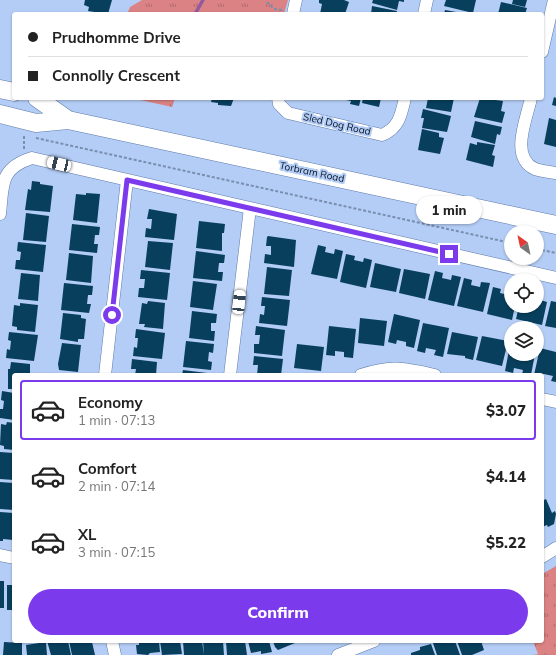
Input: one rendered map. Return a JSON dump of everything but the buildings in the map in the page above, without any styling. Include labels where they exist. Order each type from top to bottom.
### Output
[{"type":"main road","points":[[0,89],[12,92]]},
{"type":"main road","name":"Torbram Road","points":[[40,100],[68,120]]},
{"type":"main road","name":"Torbram Road","points":[[0,114],[23,130],[36,123],[68,120],[556,225]]},
{"type":"street","points":[[293,12],[296,0]]},
{"type":"street","points":[[424,12],[427,0]]},
{"type":"street","points":[[544,43],[554,0]]},
{"type":"street","name":"Sled Dog Road","points":[[278,100],[279,104],[288,113],[382,135],[390,132],[399,122],[404,100]]},
{"type":"street","points":[[531,100],[521,142],[523,159],[535,169],[556,173]]},
{"type":"street","points":[[0,214],[4,177],[17,163],[32,158],[556,278]]},
{"type":"street","points":[[106,373],[127,180]]},
{"type":"street","points":[[230,373],[250,208]]},
{"type":"street","points":[[367,373],[382,368],[400,367],[426,373]]},
{"type":"street","points":[[544,399],[556,402]]},
{"type":"street","points":[[544,557],[556,548]]},
{"type":"street","points":[[0,555],[12,558]]},
{"type":"street","points":[[112,643],[114,655]]},
{"type":"street","points":[[338,655],[369,643]]},
{"type":"path","points":[[267,2],[274,9],[288,12]]},
{"type":"path","points":[[23,130],[24,160]]},
{"type":"path","points":[[32,138],[504,241]]},
{"type":"path","points":[[544,250],[556,253]]},
{"type":"green space","points":[[142,0],[288,0],[285,12],[128,12],[130,7]]},
{"type":"green space","points":[[140,100],[174,100],[172,107]]},
{"type":"green space","points":[[556,566],[556,655],[533,655],[538,654],[534,643],[544,643],[544,573]]},
{"type":"waterway","points":[[196,12],[203,0]]},
{"type":"route","points":[[112,315],[127,180],[449,254]]}]
